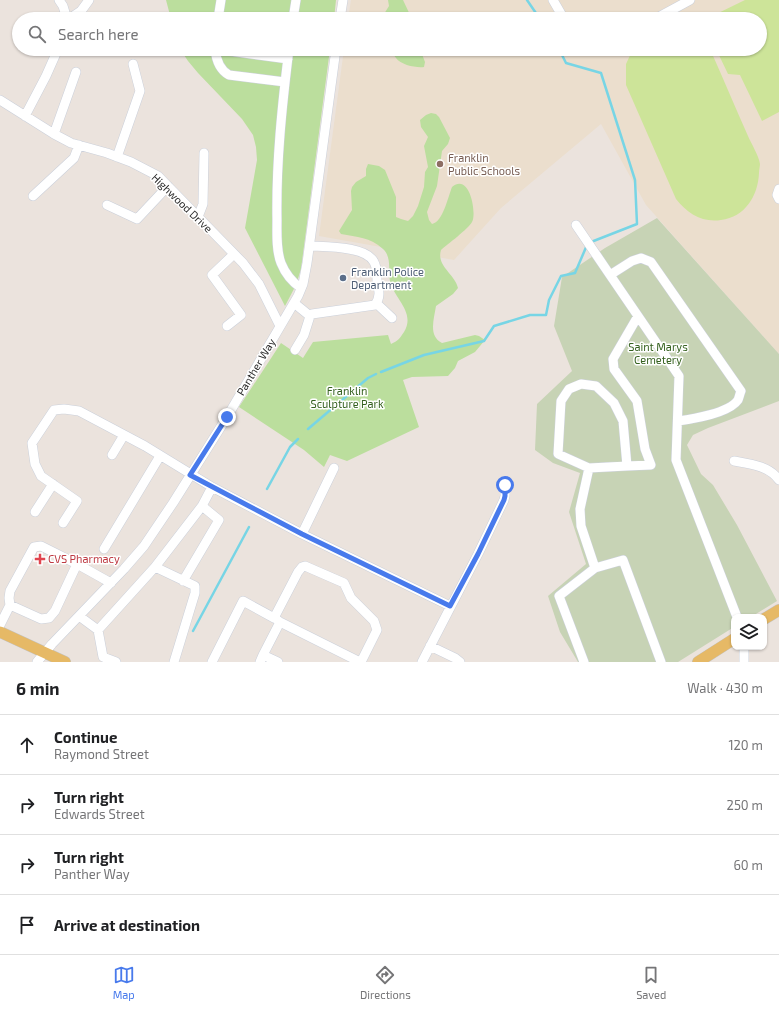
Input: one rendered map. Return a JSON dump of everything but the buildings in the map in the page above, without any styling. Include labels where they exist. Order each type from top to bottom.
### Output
[{"type":"main road","points":[[767,617],[779,610]]},
{"type":"main road","points":[[0,632],[65,662]]},
{"type":"main road","points":[[698,662],[731,641]]},
{"type":"street","points":[[59,0],[65,12]]},
{"type":"street","points":[[79,12],[89,0]]},
{"type":"street","points":[[219,12],[221,0]]},
{"type":"street","points":[[294,12],[296,0]]},
{"type":"street","points":[[341,12],[343,0]]},
{"type":"street","points":[[553,0],[560,12]]},
{"type":"street","points":[[668,12],[690,0]]},
{"type":"street","points":[[25,116],[55,56]]},
{"type":"street","points":[[217,56],[219,64],[229,75],[285,82]]},
{"type":"street","points":[[261,56],[288,60]]},
{"type":"street","points":[[288,56],[278,158],[277,241],[280,262],[292,282],[301,288]]},
{"type":"street","name":"Panther Way","points":[[37,662],[144,546],[167,513],[227,417],[294,303],[301,288],[305,274],[310,246],[335,56]]},
{"type":"street","points":[[117,156],[140,91],[133,64]]},
{"type":"street","points":[[54,134],[76,72]]},
{"type":"street","name":"Highwood Drive","points":[[2,105],[25,116],[71,143],[117,156],[141,166],[158,176],[243,263],[258,284],[280,326]]},
{"type":"street","points":[[33,196],[74,158],[79,145]]},
{"type":"street","points":[[198,217],[202,204],[204,153]]},
{"type":"street","points":[[108,205],[137,219],[168,186]]},
{"type":"street","points":[[779,189],[777,195],[779,199]]},
{"type":"street","points":[[576,224],[679,376],[676,460],[736,614]]},
{"type":"street","points":[[295,350],[304,335],[312,314],[369,306],[378,301],[379,295],[375,263],[371,257],[356,250],[310,246]]},
{"type":"street","points":[[227,326],[241,315],[212,275],[234,254]]},
{"type":"street","points":[[610,276],[632,261],[641,258],[651,262],[741,391],[738,400],[725,410],[692,419],[678,421]]},
{"type":"street","points":[[294,303],[310,316]]},
{"type":"street","points":[[376,303],[392,318]]},
{"type":"street","points":[[627,466],[623,420],[614,403],[596,386],[581,384],[569,389],[561,400],[558,454],[589,468],[651,466],[645,449],[637,400],[614,369],[613,359],[638,316]]},
{"type":"street","points":[[64,523],[77,501],[41,476],[34,464],[32,443],[54,410],[64,409],[79,411],[124,435],[212,487],[302,534],[450,606]]},
{"type":"street","points":[[112,455],[124,435]]},
{"type":"street","points":[[104,548],[160,456]]},
{"type":"street","points":[[734,461],[756,465],[774,474],[779,480]]},
{"type":"street","points":[[302,534],[334,468]]},
{"type":"street","points":[[589,468],[580,509],[581,526],[595,568]]},
{"type":"street","points":[[35,512],[53,484]]},
{"type":"street","points":[[422,662],[504,500],[505,485]]},
{"type":"street","points":[[98,630],[155,567],[202,506],[212,487]]},
{"type":"street","points":[[183,581],[219,520],[202,506]]},
{"type":"street","points":[[0,625],[10,605],[9,593],[34,547],[41,546],[111,583]]},
{"type":"street","points":[[584,662],[559,596],[595,568],[623,560],[661,662]]},
{"type":"street","points":[[10,605],[41,619],[49,618],[55,611],[77,564]]},
{"type":"street","points":[[155,567],[195,586],[195,594],[174,662]]},
{"type":"street","points":[[212,662],[243,601],[277,620],[358,662],[377,630],[374,622],[351,598],[344,583],[308,567],[302,567],[298,572],[277,620],[262,658],[278,662]]},
{"type":"street","points":[[79,616],[98,630],[102,660],[116,662]]},
{"type":"street","points":[[430,646],[460,662]]},
{"type":"street","points":[[744,650],[744,662]]},
{"type":"shaded area","name":"Franklin Public Schools","points":[[351,0],[779,0],[779,354],[646,205],[601,124],[501,208],[454,260],[319,236],[343,56],[767,56],[767,12],[349,12]]},
{"type":"green space","points":[[166,0],[336,0],[335,12],[169,12]]},
{"type":"green space","points":[[388,0],[403,0],[409,12],[385,12],[389,6]]},
{"type":"green space","points":[[745,0],[779,0],[779,112],[762,121],[740,75],[728,74],[719,56],[767,56],[767,12],[720,12]]},
{"type":"green space","points":[[185,56],[329,56],[301,269],[296,285],[285,306],[245,228],[257,160],[253,135],[242,119]]},
{"type":"green space","points":[[423,56],[425,62],[424,67],[405,64],[395,57]]},
{"type":"green space","points":[[630,56],[713,56],[757,153],[760,164],[758,182],[753,197],[749,204],[737,215],[721,220],[708,220],[690,213],[676,199],[626,85],[626,64]]},
{"type":"green space","name":"Franklin Sculpture Park","points":[[431,113],[436,114],[439,117],[450,138],[448,144],[442,151],[437,186],[427,212],[429,220],[432,224],[439,219],[445,208],[452,187],[458,184],[463,185],[468,189],[474,211],[470,225],[441,250],[441,261],[458,288],[453,294],[436,306],[433,332],[442,343],[475,335],[485,340],[475,352],[458,361],[455,368],[448,376],[412,377],[403,380],[419,427],[347,461],[330,455],[324,467],[304,450],[239,407],[281,343],[303,358],[313,342],[388,335],[391,344],[399,339],[404,332],[407,325],[406,312],[392,288],[390,281],[389,260],[386,252],[373,242],[363,238],[341,234],[339,231],[352,210],[352,187],[356,182],[366,176],[368,164],[379,166],[385,170],[396,197],[396,217],[408,221],[413,216],[424,187],[425,172],[428,167],[424,146],[428,137],[421,127],[420,120]]},
{"type":"green space","name":"Saint Marys Cemetery","points":[[657,218],[779,354],[779,401],[693,435],[687,445],[701,474],[713,485],[737,525],[777,601],[756,614],[731,614],[731,629],[678,662],[578,662],[560,632],[548,596],[586,564],[569,512],[580,473],[553,463],[535,450],[537,404],[572,371],[554,326],[562,277],[605,248]]},
{"type":"waterway","points":[[527,0],[535,12]]},
{"type":"waterway","points":[[562,56],[566,63],[601,73],[635,180],[637,224],[591,242]]},
{"type":"waterway","points":[[381,372],[424,355],[484,341],[494,326],[530,315],[546,315],[549,300],[561,276],[575,273],[587,245]]},
{"type":"waterway","points":[[308,429],[368,378],[376,374]]},
{"type":"waterway","points":[[267,489],[290,447],[298,439]]},
{"type":"waterway","points":[[193,631],[249,527]]},
{"type":"place","name":"Franklin Public Schools","points":[[440,164]]},
{"type":"place","name":"Franklin Police Department","points":[[343,278]]},
{"type":"place","name":"CVS Pharmacy","points":[[40,559]]},
{"type":"route","points":[[227,417],[190,475],[302,534],[450,606],[478,554],[504,500],[506,491],[505,485]]}]
